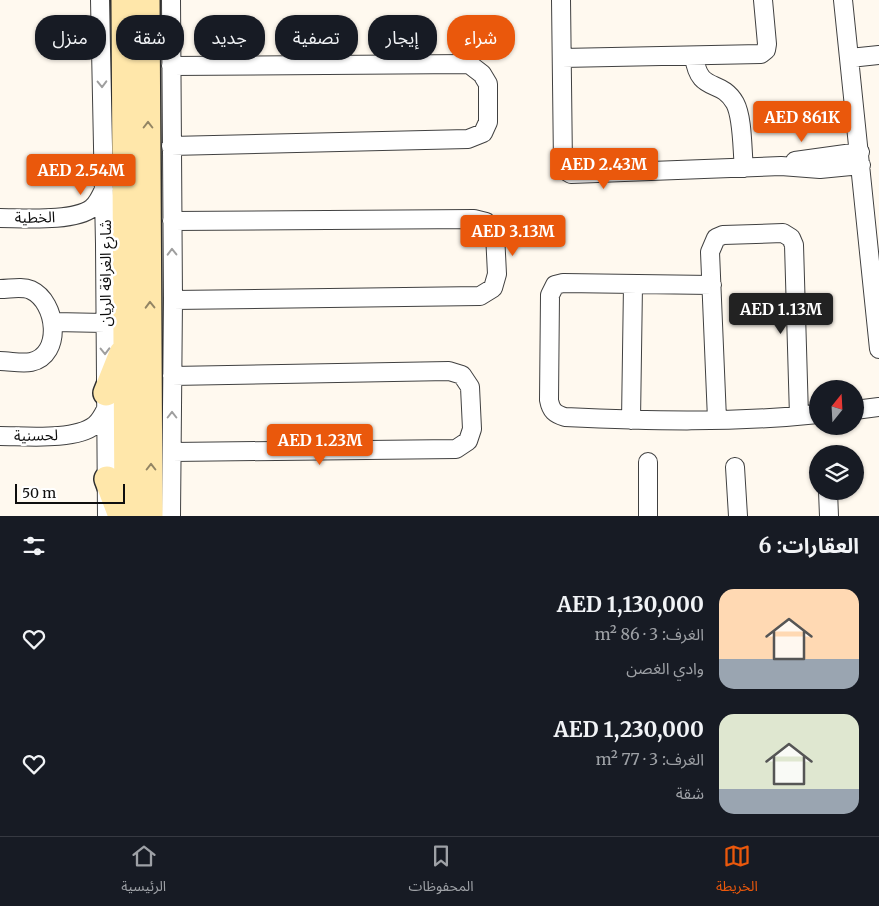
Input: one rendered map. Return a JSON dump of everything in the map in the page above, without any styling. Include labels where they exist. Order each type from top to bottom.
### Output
[{"type":"main road","name":"شارع الغرافة الريان","points":[[124,0],[127,516]]},
{"type":"main road","points":[[147,0],[150,516]]},
{"type":"main road","points":[[106,401],[127,342]]},
{"type":"main road","points":[[107,470],[122,516]]},
{"type":"street","name":"شارع الغرافة الريان","points":[[100,0],[108,516]]},
{"type":"street","points":[[171,0],[171,516]]},
{"type":"street","points":[[561,0],[563,165],[566,171],[571,174],[781,166],[808,169],[860,158]]},
{"type":"street","points":[[562,58],[761,54],[766,50],[767,44],[763,0]]},
{"type":"street","points":[[843,0],[879,349]]},
{"type":"street","points":[[850,58],[879,55]]},
{"type":"street","points":[[694,56],[700,78],[706,83],[722,90],[730,96],[735,104],[739,113],[744,168]]},
{"type":"street","points":[[171,66],[468,64],[482,74],[488,84],[488,122],[483,133],[468,139],[171,146]]},
{"type":"street","name":"الخطية","points":[[0,218],[71,217],[91,209],[97,203],[104,189]]},
{"type":"street","name":"الخطية","points":[[71,217],[92,226],[105,244]]},
{"type":"street","points":[[172,221],[474,219],[486,222],[495,234],[497,274],[493,288],[480,296],[172,300]]},
{"type":"street","points":[[717,419],[710,252],[716,238],[723,235],[784,233],[791,238],[794,245],[799,416]]},
{"type":"street","points":[[712,286],[563,283],[555,285],[550,295],[549,400],[551,410],[565,417],[631,420],[809,415]]},
{"type":"street","points":[[631,420],[633,285]]},
{"type":"street","points":[[0,289],[20,288],[31,290],[46,301],[54,322],[52,340],[45,355],[32,362],[0,361]]},
{"type":"street","points":[[54,322],[105,323]]},
{"type":"street","points":[[172,376],[449,371],[462,375],[470,387],[472,429],[468,441],[456,448],[172,452]]},
{"type":"street","name":"لحسنية","points":[[0,436],[71,435],[93,427],[98,423],[106,401]]},
{"type":"street","points":[[864,409],[879,408]]},
{"type":"street","name":"لحسنية","points":[[71,435],[94,444],[107,470]]},
{"type":"street","points":[[648,462],[648,516]]},
{"type":"street","points":[[736,467],[738,516]]},
{"type":"street","points":[[828,500],[829,516]]}]
